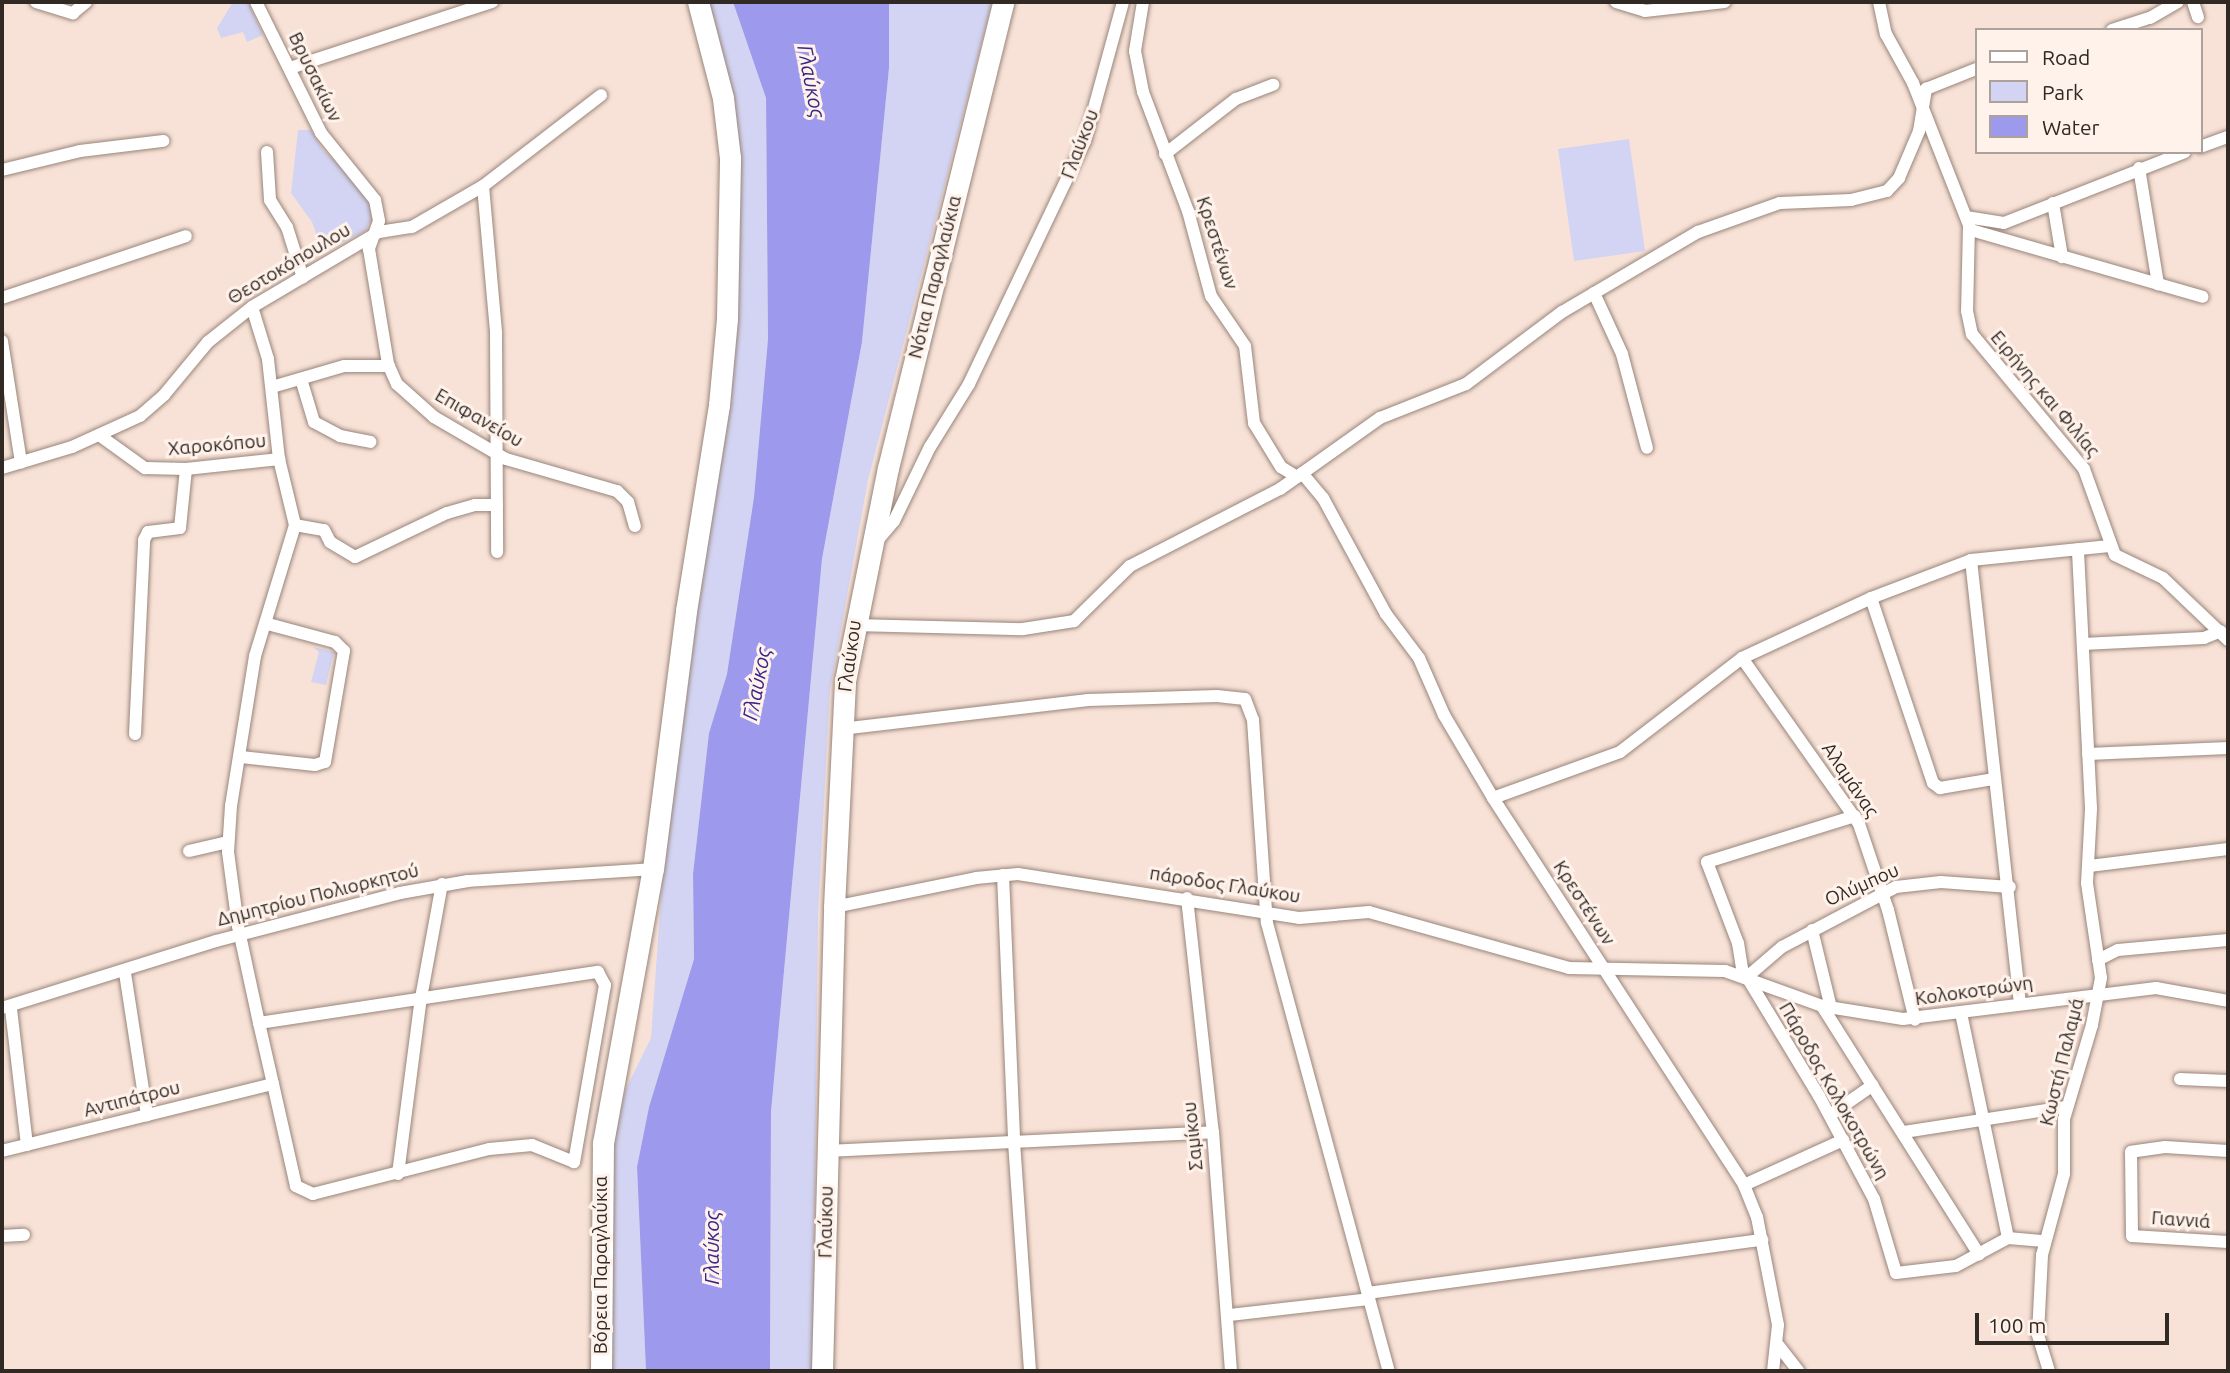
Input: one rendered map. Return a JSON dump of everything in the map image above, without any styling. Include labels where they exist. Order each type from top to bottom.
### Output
[{"type":"main road","name":"Βόρεια Παραγλαύκια","points":[[601,1371],[601,1158],[653,869],[684,623],[719,405],[730,279],[730,158],[710,34],[698,2]]},
{"type":"main road","name":"Νότια Παραγλαύκια","points":[[869,553],[1003,2]]},
{"type":"main road","name":"Γλαύκου","points":[[822,1371],[841,729],[854,625],[869,553]]},
{"type":"street","points":[[36,2],[73,13],[86,2]]},
{"type":"street","name":"Βρυσακίων","points":[[256,2],[321,134],[376,200],[379,218],[372,236]]},
{"type":"street","points":[[290,68],[492,2]]},
{"type":"street","name":"Γλαύκου","points":[[869,553],[894,521],[930,447],[969,384],[1085,141],[1123,2]]},
{"type":"street","name":"Κρεστένων","points":[[1143,2],[1136,64],[1165,154],[1188,211],[1211,296],[1245,346],[1254,423],[1277,462],[1300,475],[1323,498],[1386,614],[1419,658],[1444,715],[1493,798],[1628,1012],[1695,1104],[1744,1185],[1762,1240],[1777,1318],[1773,1371]]},
{"type":"street","points":[[1616,2],[1651,11],[1724,2]]},
{"type":"street","name":"Ειρήνης και Φιλίας","points":[[1879,2],[1886,34],[1923,108],[1971,230],[1967,304],[1972,334],[2084,469],[2109,546]]},
{"type":"street","points":[[2118,28],[2150,18],[2178,2]]},
{"type":"street","points":[[2193,2],[2198,17]]},
{"type":"street","points":[[854,625],[1023,628],[1067,623],[1082,615],[1130,566],[1300,475],[1380,418],[1466,384],[1543,324],[1724,220],[1788,202],[1859,199],[1887,191],[1900,175],[1919,131],[1930,86],[1974,70]]},
{"type":"street","points":[[1165,154],[1236,99],[1273,86]]},
{"type":"street","name":"Θεοτοκόπουλου","points":[[2,468],[99,435],[148,411],[208,342],[252,307],[372,236],[394,226],[412,227],[484,186],[601,95]]},
{"type":"street","points":[[2202,146],[2228,137]]},
{"type":"street","points":[[2,170],[80,151],[163,141]]},
{"type":"street","points":[[267,152],[270,200],[287,227],[303,278]]},
{"type":"street","points":[[1966,216],[2004,223],[2179,154]]},
{"type":"street","points":[[2139,168],[2158,284]]},
{"type":"street","points":[[484,186],[496,333],[500,456],[497,552]]},
{"type":"street","points":[[2053,203],[2062,257]]},
{"type":"street","points":[[1971,230],[2203,297]]},
{"type":"street","points":[[2,298],[186,236]]},
{"type":"street","name":"Επιφανείου","points":[[372,236],[369,248],[389,366],[399,387],[422,408],[500,456],[613,489],[625,498],[635,526]]},
{"type":"street","points":[[1594,293],[1622,354],[1647,448]]},
{"type":"street","name":"Χαροκόπου","points":[[99,435],[140,467],[186,469],[279,459],[265,340],[252,307]]},
{"type":"street","points":[[2,341],[21,463]]},
{"type":"street","points":[[272,387],[344,366],[389,366]]},
{"type":"street","points":[[301,379],[314,422],[340,436],[370,442]]},
{"type":"street","points":[[259,1023],[598,972],[605,985],[574,1162],[533,1145],[489,1149],[313,1195],[302,1192],[296,1186],[272,1084],[240,935],[228,842],[255,656],[268,624],[296,525],[279,459]]},
{"type":"street","points":[[135,734],[144,540],[148,532],[180,528],[186,469]]},
{"type":"street","points":[[296,525],[324,530],[330,542],[355,557],[447,513],[475,505],[497,505]]},
{"type":"street","points":[[1493,798],[1620,752],[1742,658],[1871,598],[1972,560],[2109,546],[2123,561],[2163,578],[2225,636]]},
{"type":"street","name":"Κωστή Παλαμά","points":[[2049,1371],[2038,1334],[2044,1241],[2064,1174],[2066,1107],[2098,997],[2098,960],[2089,866],[2088,754],[2078,549]]},
{"type":"street","points":[[1972,560],[1994,779],[2010,887],[2020,1003]]},
{"type":"street","points":[[1871,598],[1933,783],[1940,788],[1994,779]]},
{"type":"street","points":[[241,757],[315,765],[325,762],[332,701],[344,651],[335,642],[268,624]]},
{"type":"street","points":[[2083,645],[2225,636]]},
{"type":"street","name":"Αλαμάνας","points":[[1742,658],[1855,816],[1883,893],[1915,1020]]},
{"type":"street","points":[[841,729],[1088,700],[1217,696],[1245,699],[1253,720],[1265,910],[1389,1371]]},
{"type":"street","points":[[2088,754],[2228,748]]},
{"type":"street","name":"Πάροδος Κολοκοτρώνη","points":[[1855,816],[1707,862],[1747,977],[1830,1115],[1877,1204],[1896,1273],[1956,1266],[1979,1254]]},
{"type":"street","points":[[189,850],[228,842]]},
{"type":"street","points":[[2089,866],[2228,849]]},
{"type":"street","name":"Δημητρίου Πολιορκητού","points":[[6,1009],[240,935],[442,884],[653,869]]},
{"type":"street","points":[[1003,875],[1014,1142],[1030,1371]]},
{"type":"street","name":"πάροδος Γλαύκου","points":[[834,907],[1003,875],[1187,898],[1299,918],[1369,912],[1546,964],[1605,972]]},
{"type":"street","name":"Ολύμπου","points":[[1747,977],[1767,957],[1883,893],[1929,882],[2010,887]]},
{"type":"street","points":[[398,1174],[421,998],[442,884]]},
{"type":"street","name":"Σαμίκου","points":[[1187,898],[1213,1132],[1229,1315],[1231,1371]]},
{"type":"street","points":[[1812,930],[1827,1007],[1979,1254],[2008,1238],[2044,1241]]},
{"type":"street","points":[[2098,960],[2118,950],[2228,940]]},
{"type":"street","name":"Κολοκοτρώνη","points":[[1605,972],[1706,970],[1747,977],[1827,1007],[1915,1020],[2020,1003],[2098,997],[2163,988],[2228,1001]]},
{"type":"street","points":[[125,973],[146,1115]]},
{"type":"street","points":[[6,1009],[27,1145]]},
{"type":"street","points":[[1961,1013],[2008,1238]]},
{"type":"street","points":[[2180,1079],[2228,1081]]},
{"type":"street","name":"Αντιπάτρου","points":[[2,1151],[272,1084]]},
{"type":"street","points":[[1830,1115],[1873,1085]]},
{"type":"street","points":[[1904,1132],[2066,1107]]},
{"type":"street","points":[[828,1151],[1213,1132]]},
{"type":"street","points":[[1744,1185],[1843,1140]]},
{"type":"street","name":"Γιαννιά","points":[[2228,1151],[2165,1147],[2131,1152],[2132,1236],[2228,1242]]},
{"type":"street","points":[[2,1236],[24,1235]]},
{"type":"street","points":[[1229,1315],[1762,1240]]},
{"type":"street","points":[[1777,1345],[1798,1371]]},
{"type":"green space","points":[[233,2],[248,2],[263,35],[247,42],[243,32],[221,38],[217,28]]},
{"type":"green space","points":[[699,2],[733,2],[766,98],[768,339],[754,497],[727,674],[709,733],[693,874],[694,959],[649,1107],[637,1167],[646,1371],[611,1371],[611,1152],[621,1099],[651,1038],[667,813],[722,440],[730,127]]},
{"type":"green space","points":[[889,2],[992,2],[868,480],[830,690],[818,914],[813,1371],[770,1371],[771,1112],[822,559],[862,342],[889,68]]},
{"type":"green space","points":[[298,130],[311,130],[323,150],[350,174],[369,200],[373,217],[365,231],[323,252],[312,222],[291,193]]},
{"type":"green space","points":[[1629,139],[1645,251],[1574,261],[1558,149]]},
{"type":"green space","points":[[313,647],[334,652],[326,685],[311,682],[319,652]]},
{"type":"water","name":"Γλαύκος","points":[[733,2],[889,2],[889,68],[862,342],[822,559],[771,1112],[770,1371],[646,1371],[637,1167],[649,1107],[694,959],[693,874],[709,733],[727,674],[754,497],[768,339],[766,98]]}]
